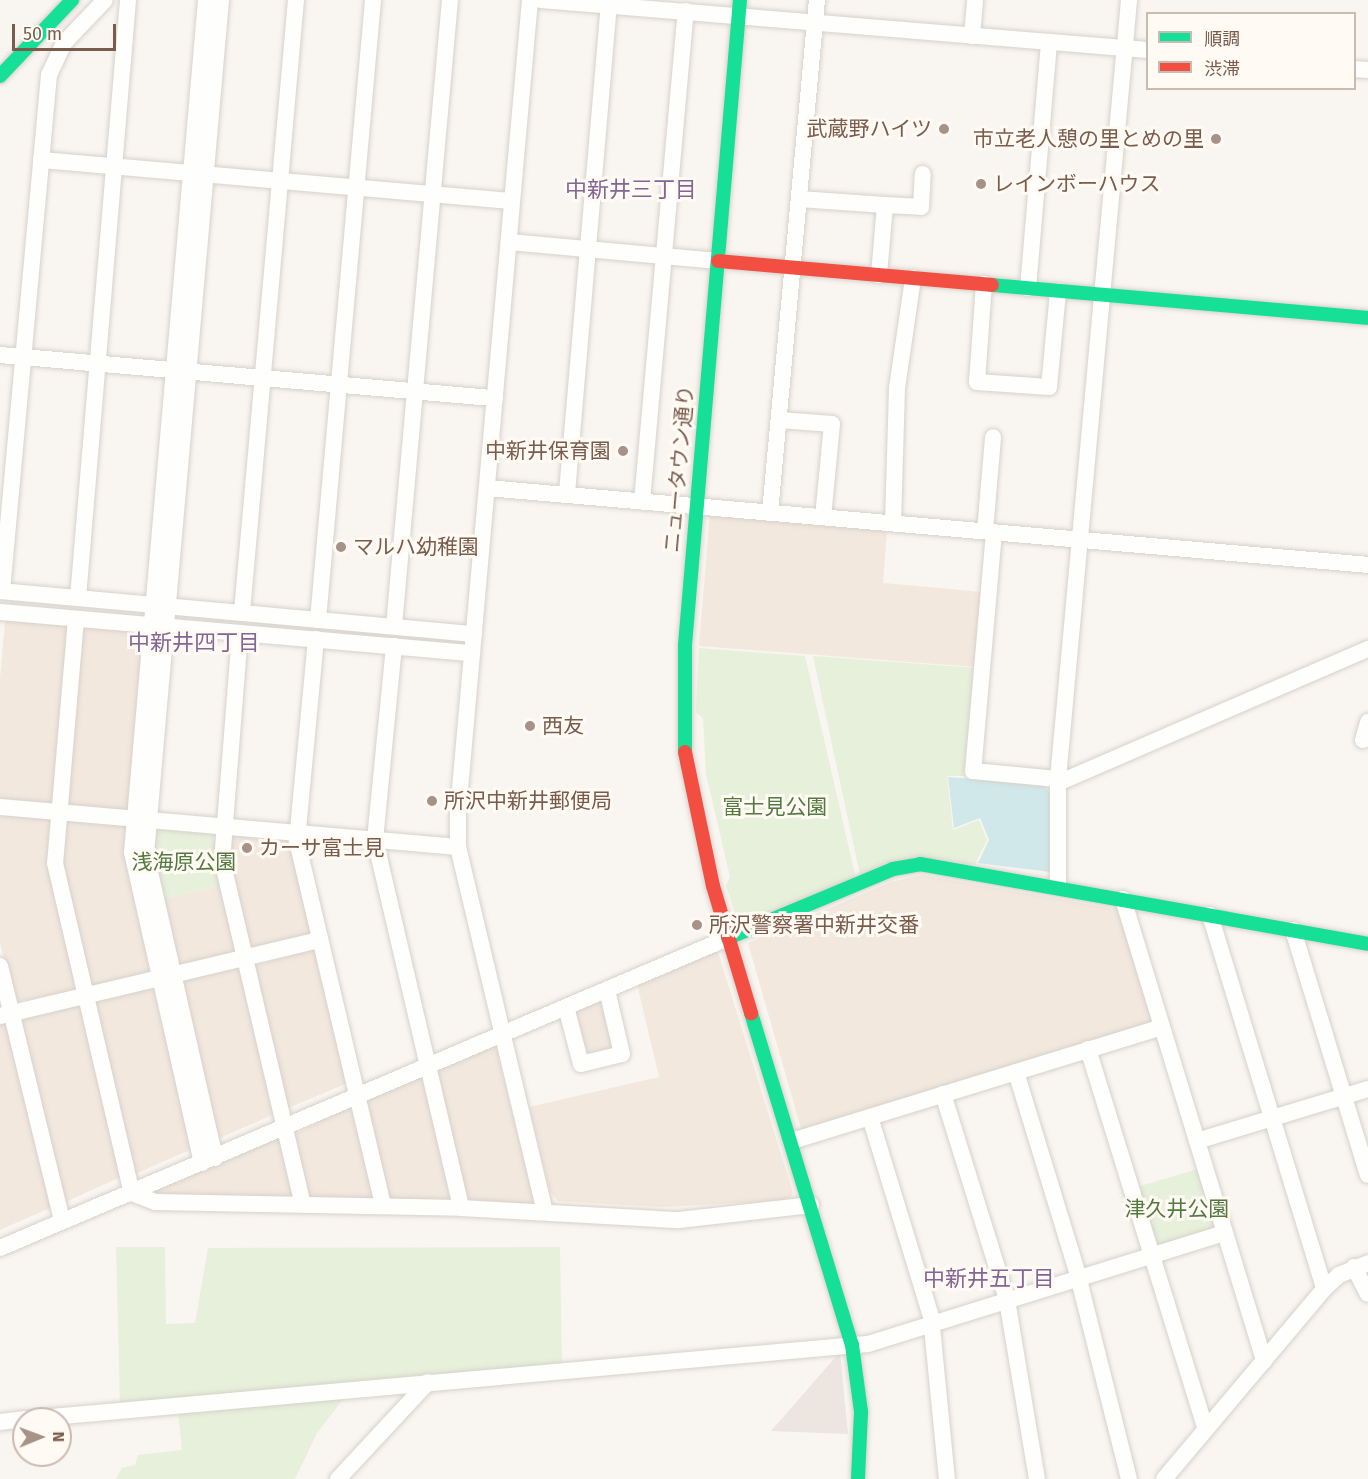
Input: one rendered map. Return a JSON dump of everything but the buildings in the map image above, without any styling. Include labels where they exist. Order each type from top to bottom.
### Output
[{"type":"street","points":[[0,76],[72,0]]},
{"type":"street","points":[[105,0],[53,63],[41,160],[1,591],[474,634]]},
{"type":"street","points":[[78,598],[117,166],[128,0]]},
{"type":"street","points":[[199,173],[206,0]]},
{"type":"street","points":[[208,1161],[165,977],[142,819],[199,173],[221,0]]},
{"type":"street","points":[[242,612],[296,0]]},
{"type":"street","points":[[318,620],[373,0]]},
{"type":"street","points":[[394,626],[450,0]]},
{"type":"street","points":[[530,0],[472,653],[458,847],[545,1211]]},
{"type":"street","points":[[541,0],[609,5],[643,3],[686,11],[739,8],[815,23],[1146,50]]},
{"type":"street","points":[[770,513],[817,0]]},
{"type":"street","points":[[972,36],[975,0]]},
{"type":"street","points":[[1058,886],[1058,781],[1129,0]]},
{"type":"street","points":[[567,493],[586,249],[609,5]]},
{"type":"street","name":"ニュータウン通り","points":[[739,8],[684,661],[685,752],[699,836],[852,1345],[861,1412],[858,1479]]},
{"type":"street","points":[[642,501],[686,11]]},
{"type":"street","points":[[1028,288],[1048,43]]},
{"type":"street","points":[[41,160],[281,179],[511,201]]},
{"type":"street","points":[[799,199],[921,207],[923,174]]},
{"type":"street","points":[[879,275],[885,206]]},
{"type":"street","points":[[509,242],[1368,318]]},
{"type":"street","points":[[893,523],[897,388],[913,278]]},
{"type":"street","points":[[984,284],[977,382],[1049,387],[1058,291]]},
{"type":"street","points":[[0,355],[495,398]]},
{"type":"street","points":[[780,420],[832,424],[823,517]]},
{"type":"street","points":[[993,437],[973,771],[1058,781],[1368,649]]},
{"type":"street","points":[[487,488],[567,493],[1368,565]]},
{"type":"street","points":[[0,617],[0,612],[472,653]]},
{"type":"street","points":[[76,619],[56,863],[132,1193]]},
{"type":"street","points":[[240,633],[221,828],[222,860],[303,1205]]},
{"type":"street","points":[[316,639],[299,833],[320,940],[383,1206]]},
{"type":"street","points":[[394,646],[375,840],[461,1208]]},
{"type":"street","points":[[1364,740],[1368,722]]},
{"type":"street","points":[[0,807],[458,847]]},
{"type":"street","points":[[0,1248],[286,1129],[357,1096],[728,938],[909,864],[1058,886],[1368,944]]},
{"type":"street","points":[[1123,899],[1264,1360]]},
{"type":"street","points":[[1210,915],[1324,1289]]},
{"type":"street","points":[[1293,930],[1368,1175]]},
{"type":"street","points":[[6,1014],[320,940]]},
{"type":"street","points":[[0,966],[6,1014],[62,1221]]},
{"type":"street","points":[[566,1007],[581,1065],[622,1054],[607,990]]},
{"type":"street","points":[[792,1141],[1161,1027]]},
{"type":"street","points":[[1088,1049],[1205,1427]]},
{"type":"street","points":[[1016,1072],[1079,1278],[1129,1479]]},
{"type":"street","points":[[1197,1141],[1368,1089]]},
{"type":"street","points":[[943,1094],[1007,1300],[1037,1479]]},
{"type":"street","points":[[870,1117],[932,1324],[947,1479]]},
{"type":"street","points":[[132,1193],[155,1202],[461,1208],[690,1220],[811,1205]]},
{"type":"street","points":[[72,1415],[852,1345],[932,1324],[1224,1233]]},
{"type":"street","points":[[1164,1479],[1205,1427],[1324,1289],[1361,1265],[1368,1294]]},
{"type":"street","points":[[338,1479],[428,1382]]},
{"type":"shaded area","points":[[710,513],[887,529],[883,583],[983,592],[976,667],[699,646]]},
{"type":"shaded area","points":[[10,616],[70,627],[52,806],[0,801],[0,679],[5,622]]},
{"type":"shaded area","points":[[81,627],[147,632],[128,813],[70,808],[64,802]]},
{"type":"shaded area","points":[[0,813],[51,818],[75,991],[13,1002],[0,942]]},
{"type":"shaded area","points":[[67,819],[126,825],[149,973],[92,987],[61,862]]},
{"type":"shaded area","points":[[232,833],[290,838],[311,936],[253,950],[248,946],[227,860]]},
{"type":"shaded area","points":[[922,875],[1120,910],[1154,1023],[802,1132],[748,943],[891,882]]},
{"type":"shaded area","points":[[222,885],[238,948],[235,954],[179,967],[159,900]]},
{"type":"shaded area","points":[[314,948],[350,1082],[286,1109],[252,967]]},
{"type":"shaded area","points":[[717,949],[793,1193],[789,1200],[662,1207],[558,1201],[550,1192],[529,1107],[659,1077],[637,984]]},
{"type":"shaded area","points":[[239,965],[277,1113],[215,1140],[182,979]]},
{"type":"shaded area","points":[[152,985],[194,1148],[133,1175],[94,1004],[96,999]]},
{"type":"shaded area","points":[[599,998],[606,1000],[617,1046],[586,1059],[575,1009]]},
{"type":"shaded area","points":[[78,1002],[83,1006],[123,1176],[63,1203],[20,1017]]},
{"type":"shaded area","points":[[0,1021],[8,1024],[52,1207],[0,1230]]},
{"type":"shaded area","points":[[495,1044],[535,1204],[469,1202],[464,1197],[437,1069]]},
{"type":"shaded area","points":[[419,1076],[426,1078],[450,1201],[391,1201],[385,1196],[366,1099]]},
{"type":"shaded area","points":[[350,1107],[375,1195],[370,1200],[312,1200],[306,1194],[293,1135]]},
{"type":"shaded area","points":[[278,1136],[293,1199],[157,1196],[156,1189]]},
{"type":"shaded area","points":[[840,1352],[848,1434],[771,1431]]},
{"type":"green space","name":"富士見公園","points":[[699,648],[805,656],[856,879],[739,925],[726,886],[730,877],[706,774],[703,718],[696,712]]},
{"type":"green space","points":[[813,656],[976,668],[967,776],[947,776],[953,830],[979,820],[987,840],[975,864],[860,875]]},
{"type":"green space","name":"浅海原公園","points":[[157,828],[213,832],[222,885],[159,900],[152,832]]},
{"type":"green space","name":"津久井公園","points":[[1198,1169],[1217,1229],[1156,1248],[1137,1187]]},
{"type":"green space","points":[[116,1247],[165,1247],[166,1324],[195,1323],[208,1248],[560,1247],[562,1368],[354,1385],[317,1433],[295,1479],[116,1479],[122,1468],[135,1465],[138,1455],[182,1450],[177,1402],[120,1407]]},
{"type":"water","points":[[948,777],[1041,784],[1052,794],[1051,872],[978,863],[989,840],[980,818],[954,828]]},
{"type":"traffic: fast","points":[[0,76],[72,0]]},
{"type":"traffic: fast","points":[[685,752],[685,645],[740,0]]},
{"type":"traffic: fast","points":[[992,285],[1368,318]]},
{"type":"traffic: fast","points":[[728,938],[893,869],[920,864],[1368,944]]},
{"type":"traffic: fast","points":[[751,1013],[852,1345],[861,1412],[858,1479]]},
{"type":"traffic: jam","points":[[718,261],[992,285]]},
{"type":"traffic: jam","points":[[685,752],[713,886],[751,1013]]},
{"type":"place","name":"武蔵野ハイツ","points":[[944,129]]},
{"type":"place","name":"市立老人憩の里とめの里","points":[[1216,139]]},
{"type":"place","name":"レインボーハウス","points":[[981,184]]},
{"type":"place","name":"中新井保育園","points":[[623,451]]},
{"type":"place","name":"マルハ幼稚園","points":[[341,547]]},
{"type":"place","name":"西友","points":[[530,726]]},
{"type":"place","name":"所沢中新井郵便局","points":[[432,801]]},
{"type":"place","name":"カーサ富士見","points":[[247,848]]},
{"type":"place","name":"所沢警察署中新井交番","points":[[697,925]]},
{"type":"district","name":"中新井三丁目","points":[[631,190]]},
{"type":"district","name":"中新井四丁目","points":[[194,643]]},
{"type":"district","name":"中新井五丁目","points":[[989,1279]]}]
